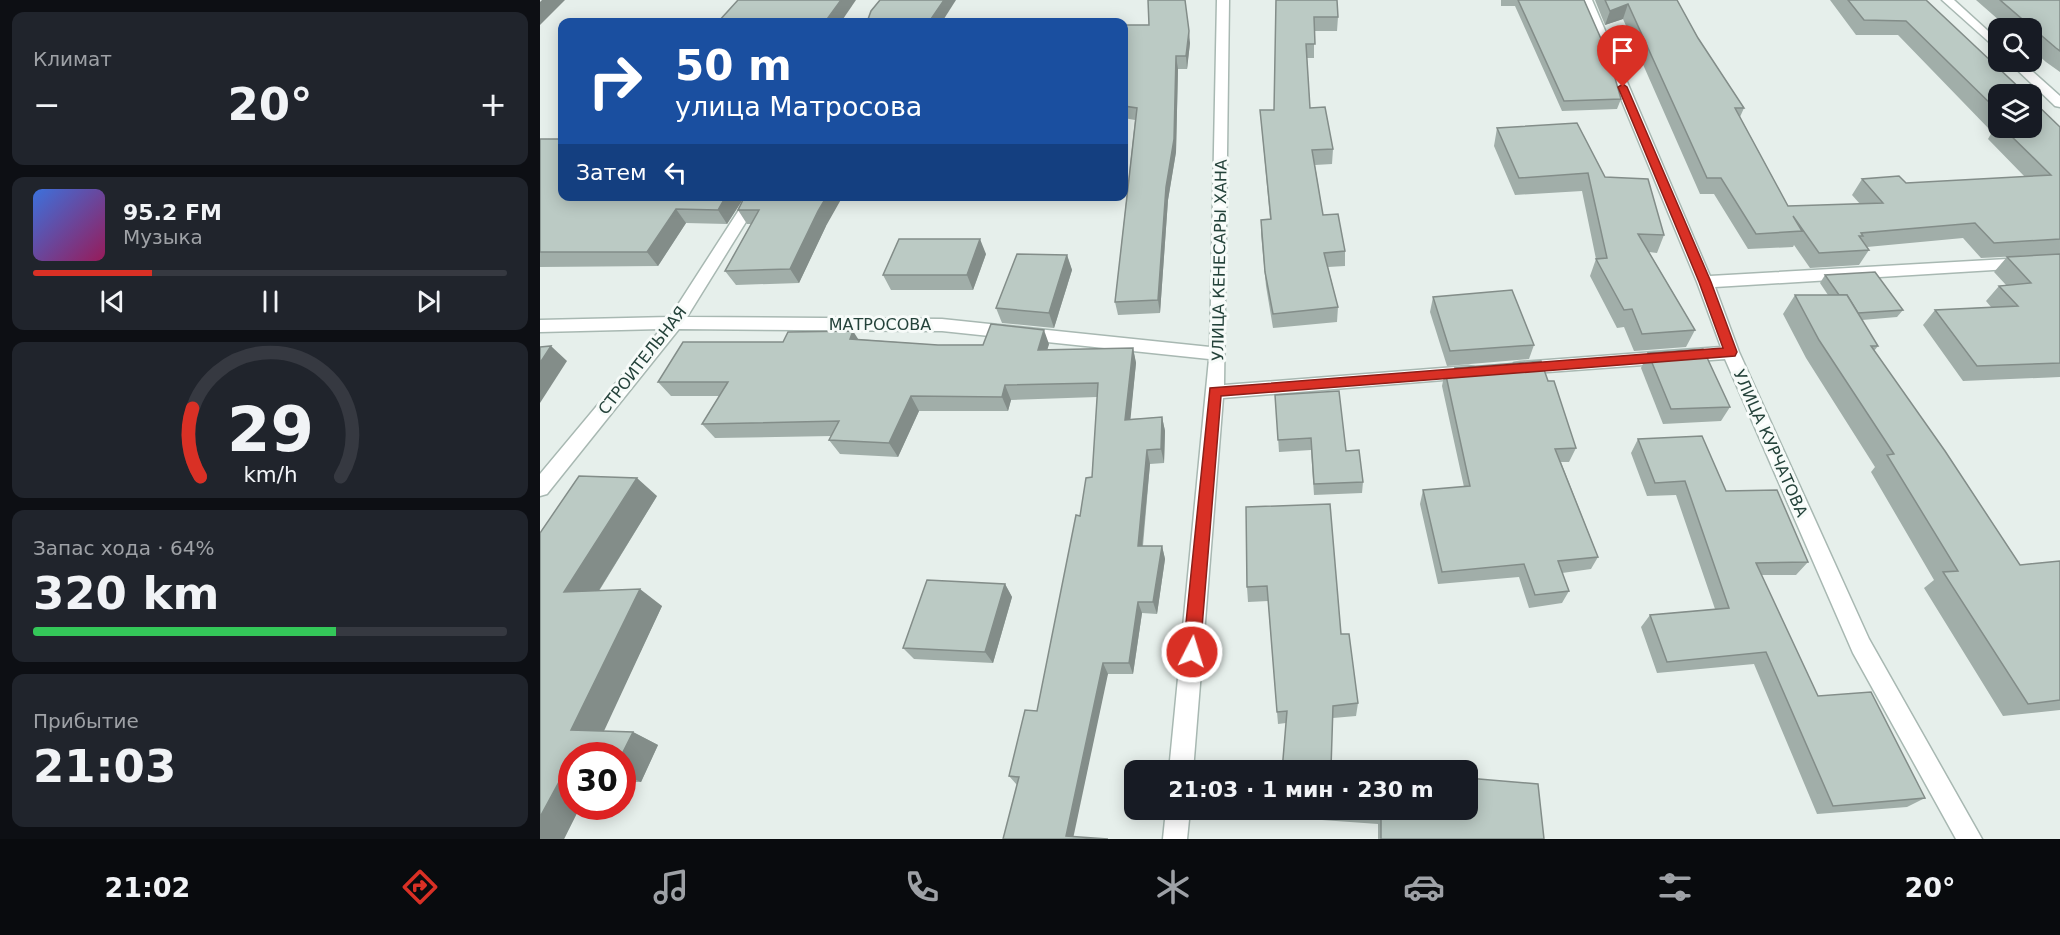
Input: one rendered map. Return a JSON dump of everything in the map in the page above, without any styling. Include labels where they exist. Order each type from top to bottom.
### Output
[{"type":"street","name":"УЛИЦА КЕНЕСАРЫ ХАНА","points":[[1182,760],[1218,354],[1223,0]]},
{"type":"street","name":"УЛИЦА КУРЧАТОВА","points":[[1586,0],[1705,282],[1731,352],[1861,646],[1970,839]]},
{"type":"street","points":[[1948,0],[1988,37]]},
{"type":"street","points":[[2026,72],[2060,103]]},
{"type":"street","name":"СТРОИТЕЛЬНАЯ","points":[[540,488],[675,323],[752,201]]},
{"type":"street","points":[[1705,282],[2060,261]]},
{"type":"street","name":"МАТРОСОВА","points":[[540,326],[675,323],[942,325],[1218,354]]},
{"type":"street","points":[[1508,369],[1731,352]]},
{"type":"street","points":[[1215,392],[1484,371]]},
{"type":"street","points":[[1175,839],[1177,820]]},
{"type":"building","points":[[738,0],[841,0],[828,18],[722,18]]},
{"type":"building","points":[[880,0],[944,0],[932,18],[868,18]]},
{"type":"building","points":[[1148,0],[1185,0],[1189,31],[1186,56],[1176,56],[1174,139],[1166,187],[1158,300],[1115,302],[1137,108],[1128,107],[1128,25],[1149,25]]},
{"type":"building","points":[[1276,0],[1337,0],[1338,17],[1314,17],[1315,44],[1306,44],[1310,108],[1325,107],[1333,149],[1312,150],[1323,215],[1338,214],[1345,251],[1324,253],[1338,307],[1273,314],[1265,272],[1261,220],[1271,219],[1260,110],[1274,110]]},
{"type":"building","points":[[1518,0],[1584,0],[1609,57],[1621,99],[1564,101]]},
{"type":"building","points":[[1605,0],[1677,0],[1698,38],[1744,108],[1735,108],[1788,206],[1883,203],[1862,179],[1899,176],[1906,183],[2051,175],[2013,138],[2042,138],[2042,110],[2060,127],[2060,239],[1994,243],[1975,223],[1861,233],[1863,236],[1859,236],[1869,250],[1819,253],[1793,216],[1802,231],[1756,234],[1721,178],[1707,178],[1628,4],[1610,11]]},
{"type":"building","points":[[1848,0],[1926,0],[1988,58],[1988,72],[2003,72],[2015,84],[1988,84],[1988,101],[1906,21],[1864,20]]},
{"type":"building","points":[[2000,0],[2060,0],[2060,51],[2042,36],[2042,18],[2021,18]]},
{"type":"building","points":[[1577,123],[1605,177],[1648,179],[1664,235],[1638,234],[1695,330],[1642,334],[1632,309],[1624,310],[1596,259],[1607,258],[1588,173],[1519,178],[1497,128]]},
{"type":"building","points":[[540,139],[558,139],[558,201],[723,201],[718,210],[676,209],[647,252],[540,252]]},
{"type":"building","points":[[742,201],[824,201],[790,269],[725,271],[759,210],[738,210]]},
{"type":"building","points":[[899,239],[980,239],[967,275],[883,275]]},
{"type":"building","points":[[1017,254],[1067,255],[1049,313],[996,308]]},
{"type":"building","points":[[2060,254],[2060,363],[1977,366],[1935,310],[2018,306],[1999,286],[2031,283],[2007,257]]},
{"type":"building","points":[[1875,272],[1903,310],[1858,313],[1847,295],[1839,295],[1825,275]]},
{"type":"building","points":[[1512,290],[1534,345],[1450,351],[1433,297]]},
{"type":"building","points":[[1795,295],[1847,295],[1878,346],[1871,346],[1945,451],[2020,565],[2060,561],[2060,700],[2028,704],[1943,572],[1958,571],[1887,455],[1894,454],[1819,340]]},
{"type":"building","points":[[991,324],[1044,330],[1038,350],[1133,348],[1125,420],[1162,417],[1161,449],[1147,450],[1138,546],[1162,546],[1153,602],[1138,602],[1129,663],[1103,663],[1066,836],[1108,839],[1003,839],[1019,777],[1009,776],[1025,710],[1037,711],[1076,515],[1080,516],[1086,478],[1092,477],[1098,383],[1005,385],[1002,397],[911,396],[889,443],[829,440],[839,421],[702,424],[728,382],[658,382],[683,342],[783,342],[788,332],[853,331],[850,339],[938,345],[983,345]]},
{"type":"building","points":[[551,346],[540,363],[540,347]]},
{"type":"building","points":[[1703,349],[1730,407],[1671,409],[1648,353]]},
{"type":"building","points":[[1541,361],[1548,381],[1554,381],[1576,448],[1555,449],[1598,557],[1558,561],[1569,591],[1535,595],[1524,564],[1442,572],[1423,490],[1470,486],[1445,371],[1456,371],[1455,368]]},
{"type":"building","points":[[1339,391],[1346,451],[1359,450],[1363,482],[1314,484],[1311,438],[1278,440],[1275,395]]},
{"type":"building","points":[[1702,436],[1726,491],[1777,490],[1808,562],[1756,563],[1818,696],[1871,692],[1925,798],[1833,806],[1766,652],[1667,662],[1650,615],[1729,608],[1685,481],[1655,483],[1638,439]]},
{"type":"building","points":[[579,476],[637,478],[564,592],[640,589],[571,730],[633,732],[628,742],[558,742],[558,784],[540,817],[540,533]]},
{"type":"building","points":[[1330,504],[1341,634],[1349,634],[1358,703],[1333,706],[1331,760],[1283,760],[1287,711],[1277,712],[1267,586],[1247,587],[1246,507]]},
{"type":"building","points":[[927,580],[1005,584],[985,652],[903,648]]},
{"type":"building","points":[[1478,779],[1538,784],[1544,839],[1381,839],[1381,820],[1478,820]]},
{"type":"route","points":[[1192,652],[1215,392],[1731,352],[1705,282],[1623,87]]}]
